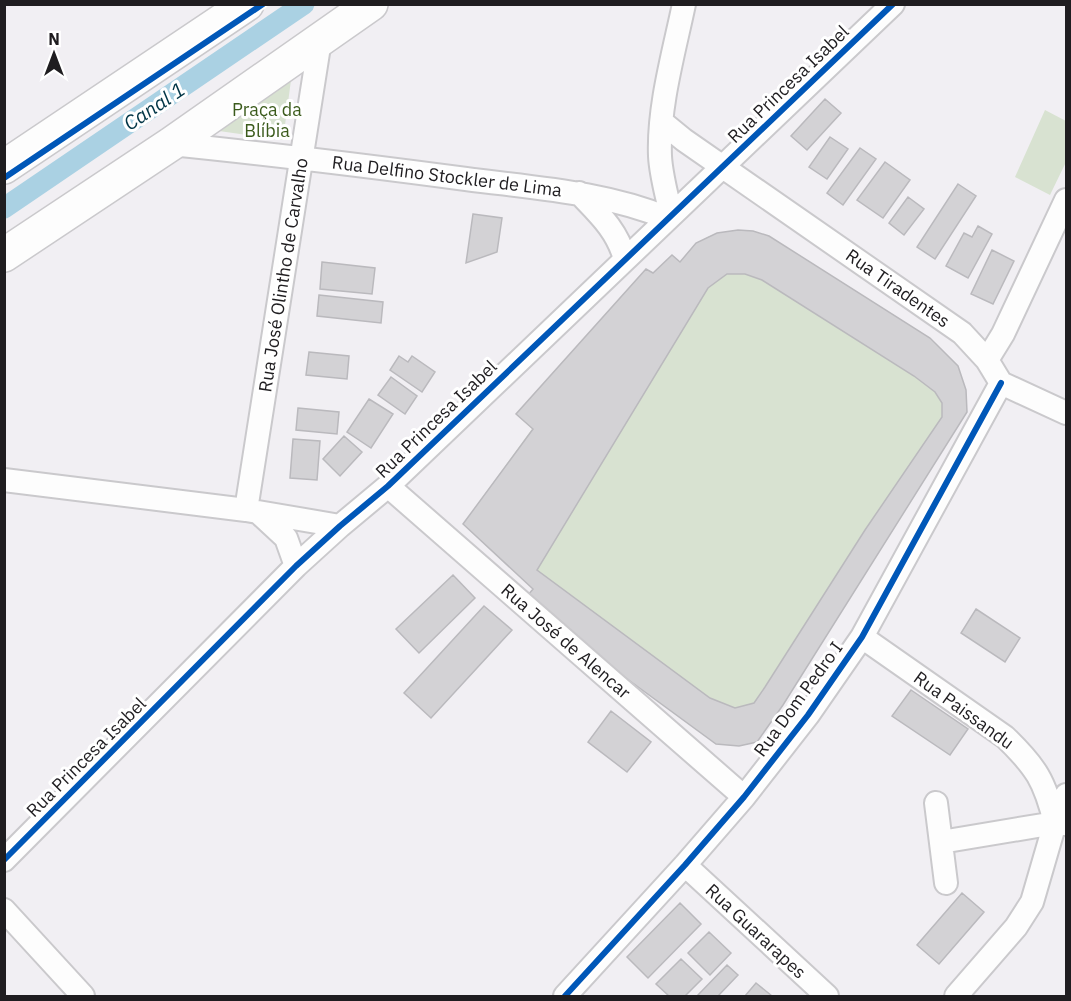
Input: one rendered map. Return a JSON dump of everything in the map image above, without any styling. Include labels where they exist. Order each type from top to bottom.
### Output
[{"type":"main road","points":[[6,165],[247,4]]},
{"type":"main road","points":[[4,255],[171,144],[371,4]]},
{"type":"street","points":[[669,216],[661,165],[662,122],[684,4]]},
{"type":"street","name":"Rua Princesa Isabel","points":[[4,860],[297,566],[388,486],[893,4]]},
{"type":"street","name":"Rua José Olintho de Carvalho","points":[[252,511],[320,40]]},
{"type":"street","name":"Rua Tiradentes","points":[[662,122],[722,167],[962,333],[987,360],[1002,383]]},
{"type":"street","name":"Rua Delfino Stockler de Lima","points":[[171,144],[579,193],[669,216]]},
{"type":"street","name":"Rua Delfino Stockler de Lima","points":[[579,193],[609,224],[622,247],[625,259]]},
{"type":"street","points":[[987,360],[1003,334],[1066,200]]},
{"type":"street","points":[[1002,383],[1066,413]]},
{"type":"street","name":"Rua Dom Pedro I","points":[[565,996],[744,797],[808,715],[862,637],[1002,383]]},
{"type":"street","points":[[4,480],[252,511],[340,526]]},
{"type":"street","name":"Rua José de Alencar","points":[[388,486],[744,797]]},
{"type":"street","points":[[252,511],[286,538],[297,566]]},
{"type":"street","name":"Rua Paissandu","points":[[862,637],[992,727],[1025,756],[1044,785],[1061,823]]},
{"type":"street","points":[[956,996],[1016,927],[1032,902],[1061,823],[1066,795]]},
{"type":"street","points":[[936,803],[946,883]]},
{"type":"street","points":[[941,842],[1061,823]]},
{"type":"street","name":"Rua Guararapes","points":[[685,865],[827,996]]},
{"type":"street","points":[[4,910],[83,996]]},
{"type":"green space","name":"Praça da Blíbia","points":[[291,80],[283,140],[219,131]]},
{"type":"green space","points":[[1045,110],[1066,121],[1066,162],[1050,195],[1015,177]]},
{"type":"green space","points":[[738,230],[753,231],[769,236],[930,338],[958,366],[966,390],[967,412],[783,705],[716,744],[574,640],[533,589],[463,524],[532,429],[516,414],[646,269],[654,273],[672,255],[680,262],[693,247],[705,238]]},
{"type":"building","points":[[825,99],[841,113],[807,150],[791,136]]},
{"type":"building","points":[[830,137],[848,149],[827,179],[809,167]]},
{"type":"building","points":[[860,148],[876,159],[843,205],[827,193]]},
{"type":"building","points":[[885,162],[910,180],[883,218],[857,200]]},
{"type":"building","points":[[958,184],[976,196],[935,259],[917,247]]},
{"type":"building","points":[[908,197],[924,209],[904,235],[889,223]]},
{"type":"building","points":[[473,214],[502,218],[497,252],[466,263]]},
{"type":"building","points":[[978,226],[992,234],[968,278],[946,266],[964,233],[972,237]]},
{"type":"building","points":[[738,230],[753,231],[769,236],[930,338],[958,366],[966,390],[967,412],[783,705],[757,742],[739,746],[716,744],[574,640],[524,600],[533,589],[463,524],[533,429],[516,414],[646,269],[653,273],[672,255],[680,262],[696,243],[717,233]],"holes":[[[727,274],[745,274],[762,280],[914,376],[935,392],[942,403],[942,417],[865,530],[754,703],[735,708],[710,698],[537,570],[708,288]]]},
{"type":"building","points":[[992,250],[1014,261],[993,304],[971,294]]},
{"type":"building","points":[[322,262],[375,268],[372,294],[320,289]]},
{"type":"building","points":[[319,295],[383,302],[381,323],[317,316]]},
{"type":"building","points":[[309,352],[349,356],[347,379],[306,375]]},
{"type":"building","points":[[399,356],[408,362],[412,356],[435,372],[422,392],[390,370]]},
{"type":"building","points":[[391,377],[417,396],[405,414],[378,395]]},
{"type":"building","points":[[369,399],[393,414],[371,448],[347,432]]},
{"type":"building","points":[[298,408],[339,412],[337,434],[296,430]]},
{"type":"building","points":[[344,436],[362,452],[340,476],[323,459]]},
{"type":"building","points":[[293,439],[320,441],[317,480],[290,478]]},
{"type":"building","points":[[453,575],[475,598],[419,653],[396,629]]},
{"type":"building","points":[[484,606],[512,630],[431,718],[404,693]]},
{"type":"building","points":[[976,609],[1020,638],[1005,662],[961,633]]},
{"type":"building","points":[[911,690],[968,729],[950,755],[892,716]]},
{"type":"building","points":[[611,711],[651,742],[627,772],[588,742]]},
{"type":"building","points":[[962,893],[984,912],[939,964],[917,945]]},
{"type":"building","points":[[680,903],[701,924],[648,978],[627,957]]},
{"type":"building","points":[[709,932],[731,953],[710,975],[688,953]]},
{"type":"building","points":[[681,959],[702,979],[685,996],[669,996],[656,984]]},
{"type":"building","points":[[727,965],[738,975],[718,996],[697,996]]},
{"type":"building","points":[[756,983],[772,996],[745,996]]},
{"type":"waterway","name":"Canal 1","points":[[4,208],[304,4]]},
{"type":"cycle path","points":[[4,178],[263,4]]},
{"type":"cycle path","points":[[4,860],[296,566],[388,486],[893,4]]},
{"type":"cycle path","points":[[565,996],[744,797],[808,715],[862,637],[1001,383]]}]
